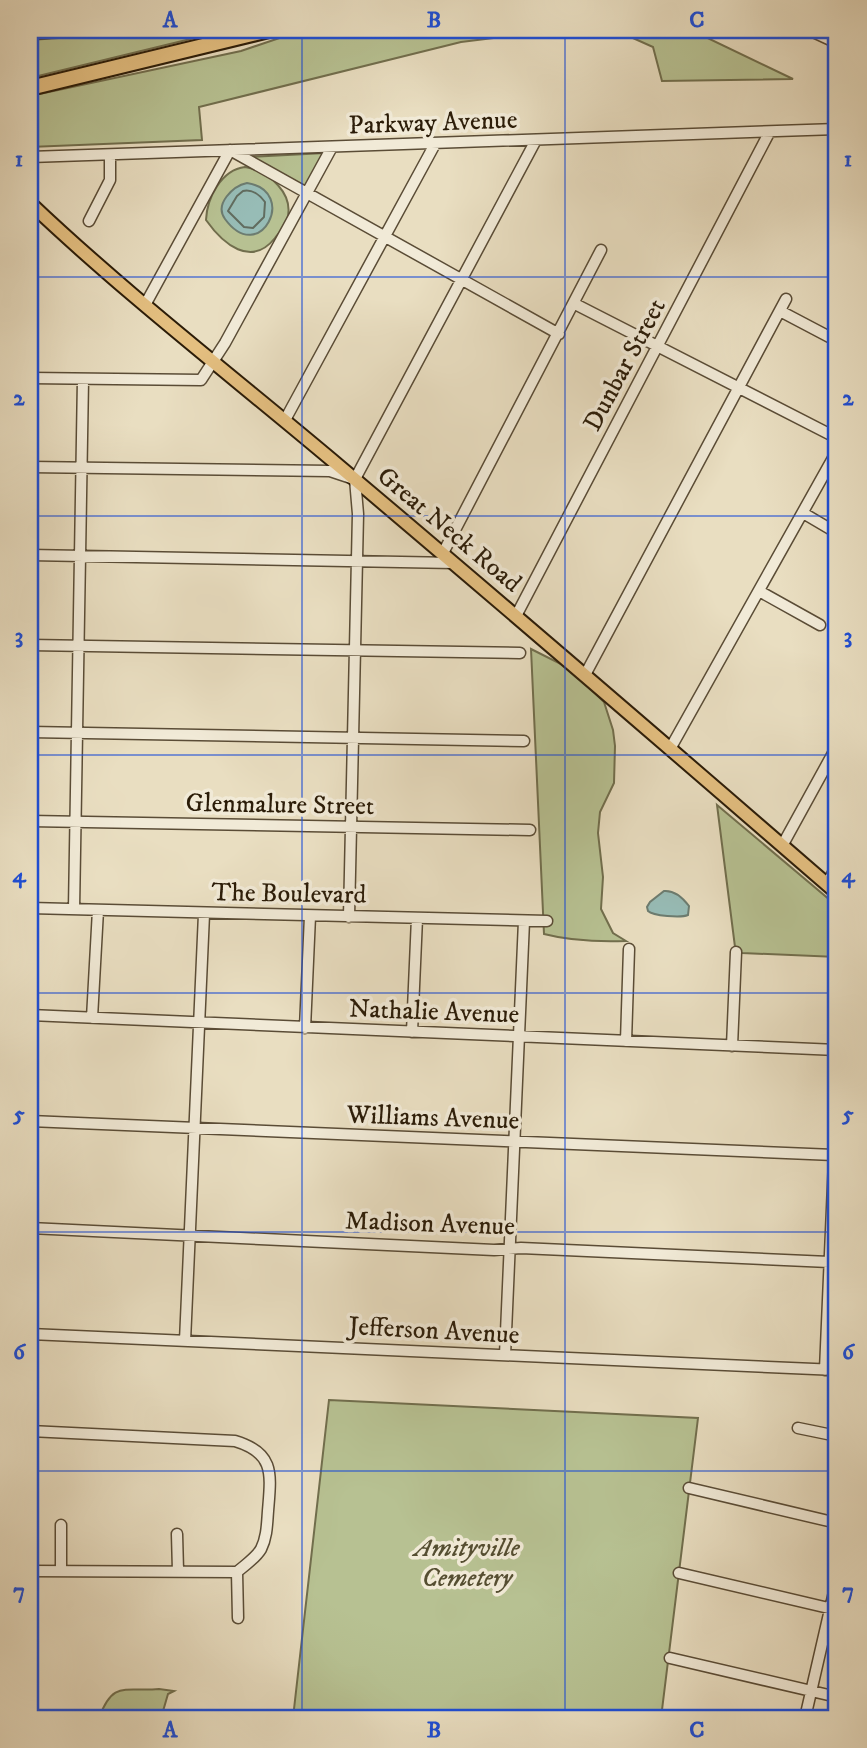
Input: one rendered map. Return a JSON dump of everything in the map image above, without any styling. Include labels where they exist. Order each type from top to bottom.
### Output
[{"type":"highway","points":[[30,31],[51,30]]},
{"type":"highway","points":[[30,88],[269,30]]},
{"type":"main road","name":"Great Neck Road","points":[[30,204],[212,363],[443,553],[837,893]]},
{"type":"street","points":[[810,30],[837,43]]},
{"type":"street","name":"Parkway Avenue","points":[[30,156],[837,130]]},
{"type":"street","name":"Dunbar Street","points":[[516,616],[769,133]]},
{"type":"street","points":[[349,917],[358,510],[355,480],[536,140]]},
{"type":"street","points":[[285,421],[435,144]]},
{"type":"street","points":[[30,378],[201,380],[308,194],[332,147]]},
{"type":"street","points":[[145,304],[230,150],[559,334]]},
{"type":"street","points":[[89,221],[110,180],[110,155]]},
{"type":"street","points":[[443,553],[601,250]]},
{"type":"street","points":[[585,675],[786,299]]},
{"type":"street","points":[[575,304],[837,438]]},
{"type":"street","points":[[780,310],[837,341]]},
{"type":"street","points":[[74,909],[83,379]]},
{"type":"street","points":[[670,748],[837,451]]},
{"type":"street","points":[[30,467],[330,471],[355,480]]},
{"type":"street","points":[[803,513],[837,533]]},
{"type":"street","points":[[30,555],[454,563]]},
{"type":"street","points":[[759,591],[820,625]]},
{"type":"street","points":[[30,645],[520,653]]},
{"type":"street","points":[[30,732],[524,741]]},
{"type":"street","points":[[782,846],[837,746]]},
{"type":"street","name":"Glenmalure Street","points":[[30,821],[530,830]]},
{"type":"street","points":[[827,884],[837,865]]},
{"type":"street","name":"The Boulevard","points":[[30,908],[547,921]]},
{"type":"street","points":[[92,1018],[98,910]]},
{"type":"street","points":[[185,1341],[204,914]]},
{"type":"street","points":[[305,1028],[310,916]]},
{"type":"street","points":[[412,1032],[417,918]]},
{"type":"street","points":[[505,1355],[524,921]]},
{"type":"street","points":[[626,1041],[629,949]]},
{"type":"street","points":[[732,1046],[736,952]]},
{"type":"street","name":"Nathalie Avenue","points":[[30,1015],[837,1050]]},
{"type":"street","points":[[825,1370],[837,1091]]},
{"type":"street","name":"Williams Avenue","points":[[30,1121],[834,1155]]},
{"type":"street","name":"Madison Avenue","points":[[30,1228],[829,1262]]},
{"type":"street","name":"Jefferson Avenue","points":[[30,1335],[837,1370]]},
{"type":"street","points":[[798,1428],[837,1436]]},
{"type":"street","points":[[30,1431],[235,1441],[258,1451],[267,1462],[271,1477],[266,1535],[260,1551],[237,1572],[30,1571]]},
{"type":"street","points":[[689,1488],[837,1523]]},
{"type":"street","points":[[61,1525],[61,1571]]},
{"type":"street","points":[[177,1534],[178,1571]]},
{"type":"street","points":[[237,1572],[238,1618]]},
{"type":"street","points":[[679,1573],[834,1609]]},
{"type":"street","points":[[805,1718],[834,1609],[837,1579]]},
{"type":"street","points":[[670,1658],[837,1697]]},
{"type":"green space","points":[[190,30],[207,35],[30,78],[30,40]]},
{"type":"green space","points":[[303,30],[559,30],[461,42],[199,107],[202,140],[30,147],[30,96],[241,51]]},
{"type":"green space","points":[[615,30],[691,30],[793,79],[662,81],[653,47]]},
{"type":"green space","points":[[325,153],[306,187],[249,157]]},
{"type":"green space","points":[[245,167],[263,173],[278,185],[284,193],[288,210],[286,223],[275,238],[266,247],[247,252],[229,244],[206,220],[212,194],[222,179],[236,169]]},
{"type":"green space","points":[[531,649],[569,668],[604,702],[615,746],[614,783],[600,812],[598,833],[603,877],[601,909],[613,933],[626,941],[585,940],[544,934]]},
{"type":"green space","points":[[717,805],[837,906],[837,957],[742,953],[735,947]]},
{"type":"green space","name":"Amityville Cemetery","points":[[329,1400],[698,1418],[661,1718],[293,1718]]},
{"type":"green space","points":[[129,1689],[174,1691],[168,1694],[161,1718],[99,1718],[109,1698],[115,1693]]},
{"type":"water","points":[[247,183],[262,189],[270,199],[272,211],[269,222],[261,231],[251,235],[238,232],[222,213],[223,202],[227,196]]},
{"type":"water","points":[[664,891],[675,893],[684,900],[689,906],[688,915],[667,916],[648,911],[650,902]]}]
